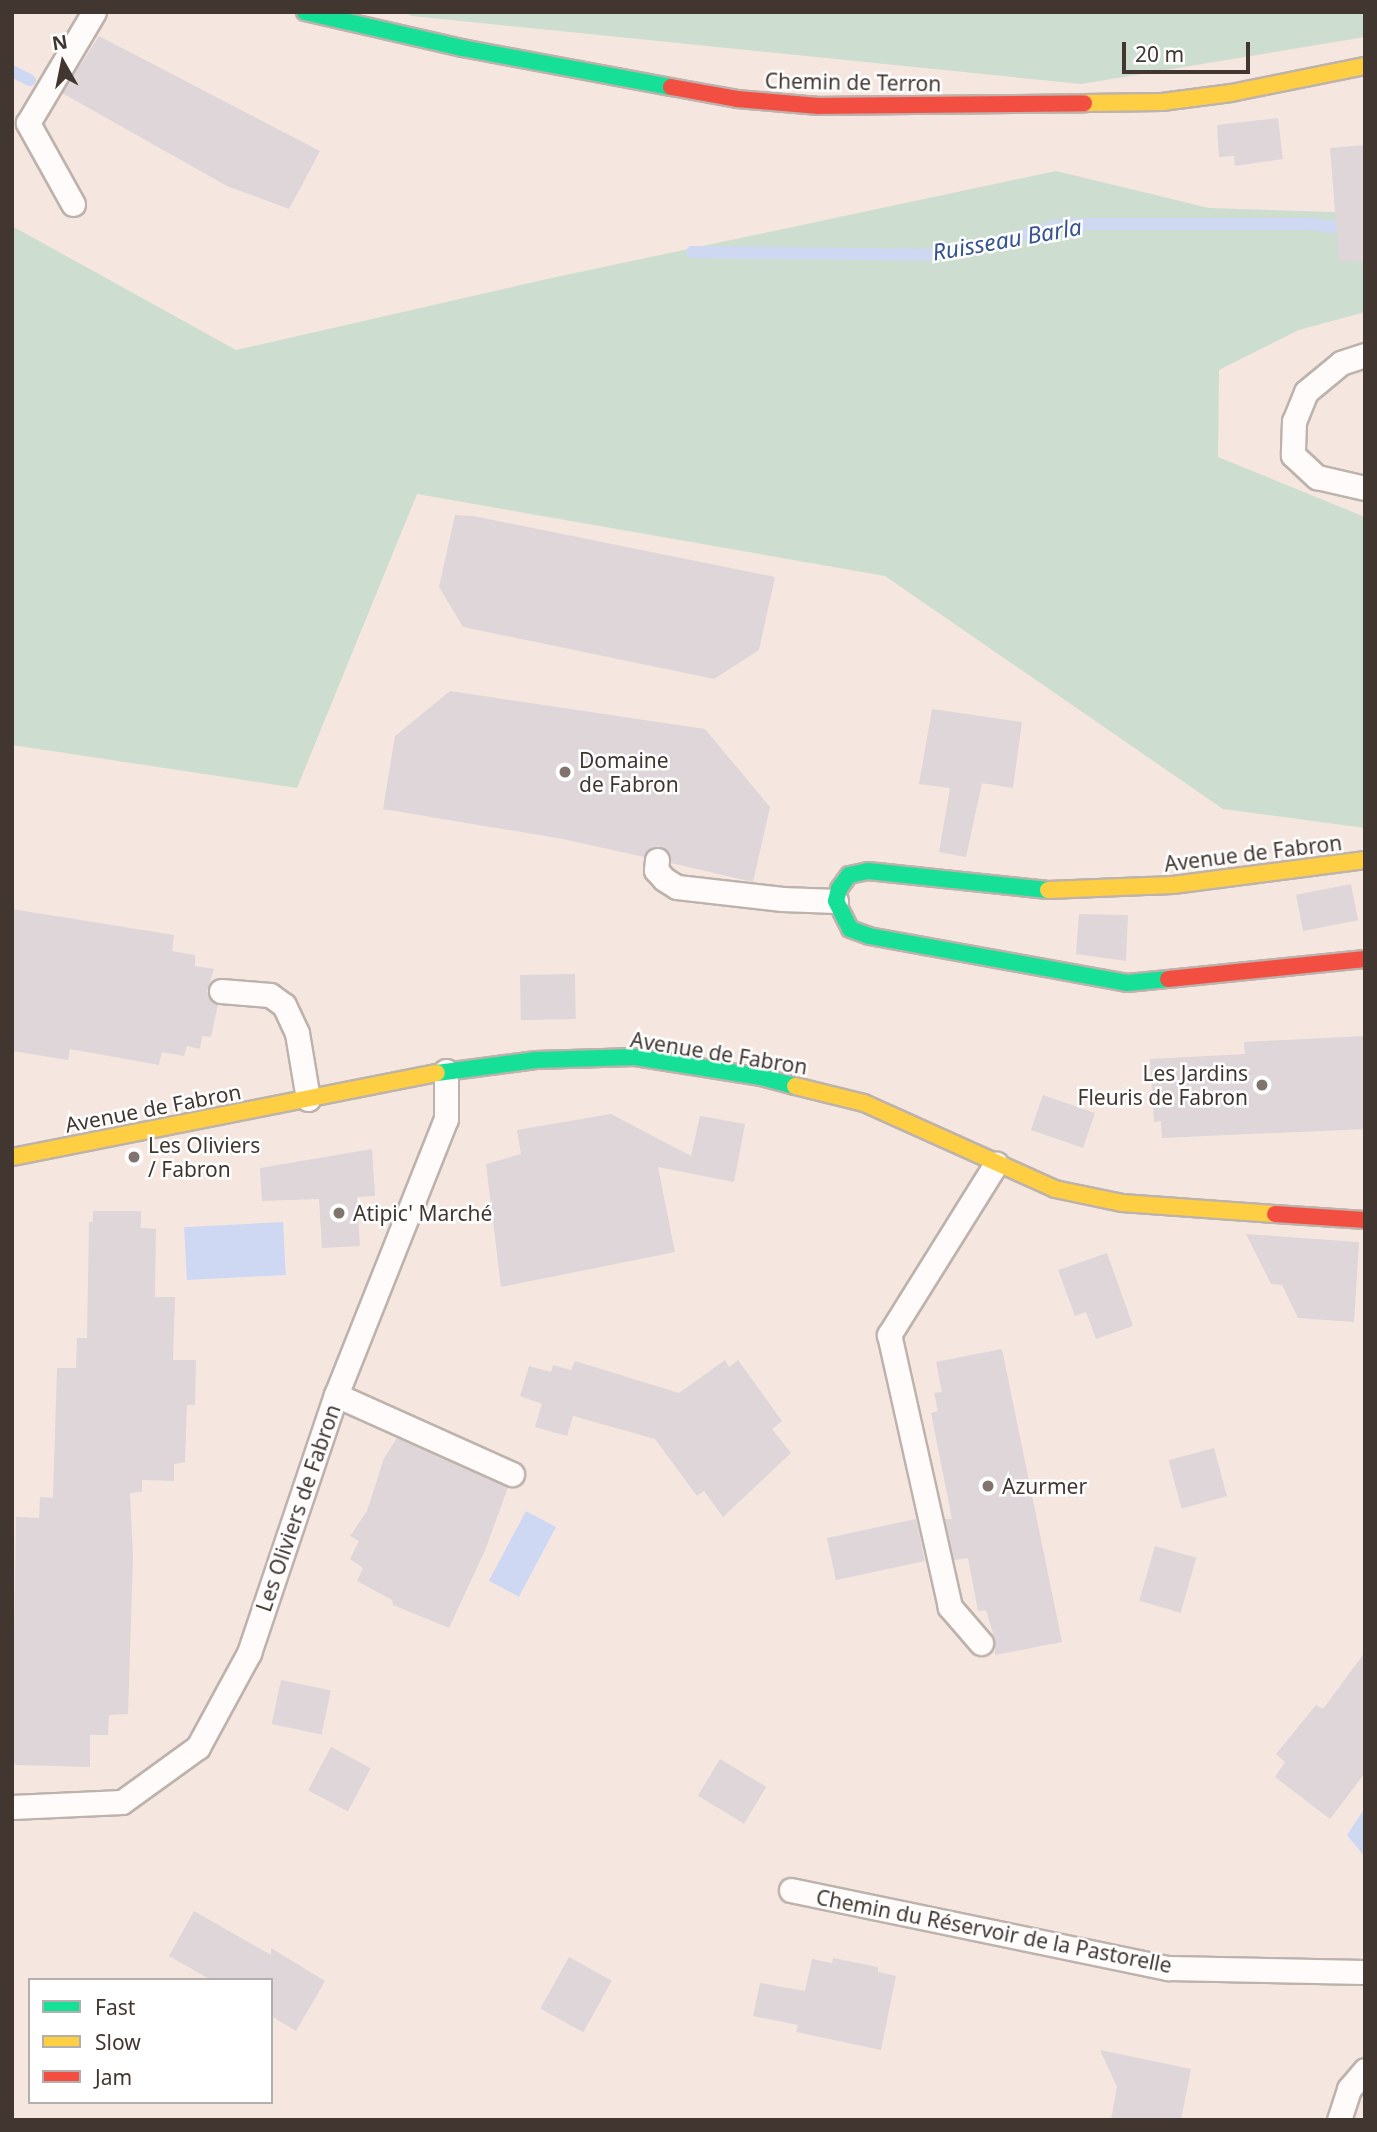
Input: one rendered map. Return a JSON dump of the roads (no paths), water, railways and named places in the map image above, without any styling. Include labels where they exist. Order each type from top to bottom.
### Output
[{"type":"street","name":"Chemin de Terron","points":[[305,12],[462,48],[737,99],[819,106],[1162,102],[1231,93],[1365,66]]},
{"type":"street","name":"Avenue de Fabron","points":[[836,901],[839,889],[849,875],[869,871],[1033,890],[1094,890],[1173,885],[1365,860]]},
{"type":"street","points":[[836,901],[850,929],[869,936],[1065,974],[1127,983],[1365,959]]},
{"type":"street","name":"Avenue de Fabron","points":[[12,1157],[446,1071],[536,1060],[635,1057],[761,1077],[864,1103],[1055,1189],[1122,1203],[1365,1220]]},
{"type":"lane","points":[[73,204],[20,125],[94,12]]},
{"type":"lane","points":[[1365,355],[1341,363],[1306,392],[1294,421],[1293,455],[1317,477],[1365,488]]},
{"type":"lane","points":[[657,860],[656,870],[677,887],[782,899],[836,901]]},
{"type":"lane","points":[[221,991],[270,995],[284,1005],[297,1034],[307,1099]]},
{"type":"lane","name":"Les Oliviers de Fabron","points":[[12,1807],[122,1802],[198,1747],[249,1653],[336,1395],[446,1119],[446,1071]]},
{"type":"lane","points":[[981,1643],[950,1607],[889,1335],[996,1164]]},
{"type":"lane","points":[[336,1395],[512,1474]]},
{"type":"lane","name":"Chemin du Réservoir de la Pastorelle","points":[[792,1891],[1168,1968],[1365,1972]]},
{"type":"lane","points":[[1339,2120],[1349,2089],[1365,2070]]},
{"type":"water","points":[[283,1222],[286,1275],[187,1280],[184,1227]]},
{"type":"water","points":[[526,1511],[556,1527],[519,1597],[489,1581]]},
{"type":"water","points":[[1365,1808],[1365,1857],[1347,1835]]},
{"type":"waterway","name":"Ruisseau Barla","points":[[12,71],[30,80]]},
{"type":"waterway","name":"Ruisseau Barla","points":[[692,252],[945,255],[1065,224],[1312,224],[1352,230]]},
{"type":"place","name":"Domaine de Fabron","points":[[565,772]]},
{"type":"place","name":"Les Jardins Fleuris de Fabron","points":[[1262,1085]]},
{"type":"place","name":"Les Oliviers / Fabron","points":[[134,1157]]},
{"type":"place","name":"Atipic' Marché","points":[[339,1213]]},
{"type":"place","name":"Azurmer","points":[[988,1486]]}]
